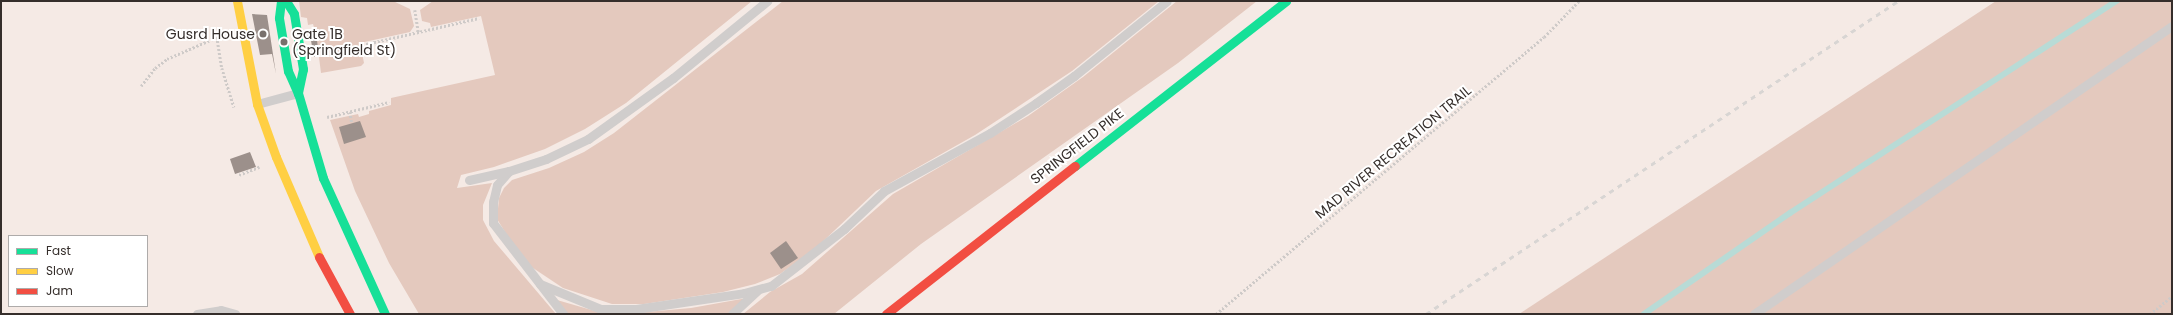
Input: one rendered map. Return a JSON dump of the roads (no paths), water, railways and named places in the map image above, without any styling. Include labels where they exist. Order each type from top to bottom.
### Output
[{"type":"street","points":[[280,1],[279,18],[288,71],[298,93],[323,178],[370,283],[386,314]]},
{"type":"street","points":[[286,1],[294,14],[303,69],[298,93]]},
{"type":"street","name":"SPRINGFIELD PIKE","points":[[887,312],[1286,1]]},
{"type":"street","points":[[237,2],[257,104],[294,205],[350,314]]},
{"type":"street","points":[[370,283],[392,314]]},
{"type":"lane","points":[[237,2],[250,1]]},
{"type":"lane","points":[[469,180],[509,171],[546,158],[588,138],[673,78],[768,1]]},
{"type":"lane","points":[[540,284],[569,298],[612,311],[636,309],[771,286],[795,270],[884,191],[990,133],[1036,103],[1074,76],[1167,1]]},
{"type":"lane","points":[[1754,314],[2172,26]]},
{"type":"lane","points":[[257,104],[298,93]]},
{"type":"lane","points":[[509,171],[498,185],[493,202],[493,223],[563,314]]},
{"type":"lane","points":[[732,314],[759,289]]},
{"type":"lane","points":[[197,314],[221,310],[235,314]]},
{"type":"waterway","points":[[1644,314],[1790,213],[2117,1]]},
{"type":"railway","points":[[1426,314],[1898,1]]},
{"type":"place","name":"Gusrd House","points":[[263,34]]},
{"type":"place","name":"Gate 1B (Springfield St)","points":[[284,42]]}]
